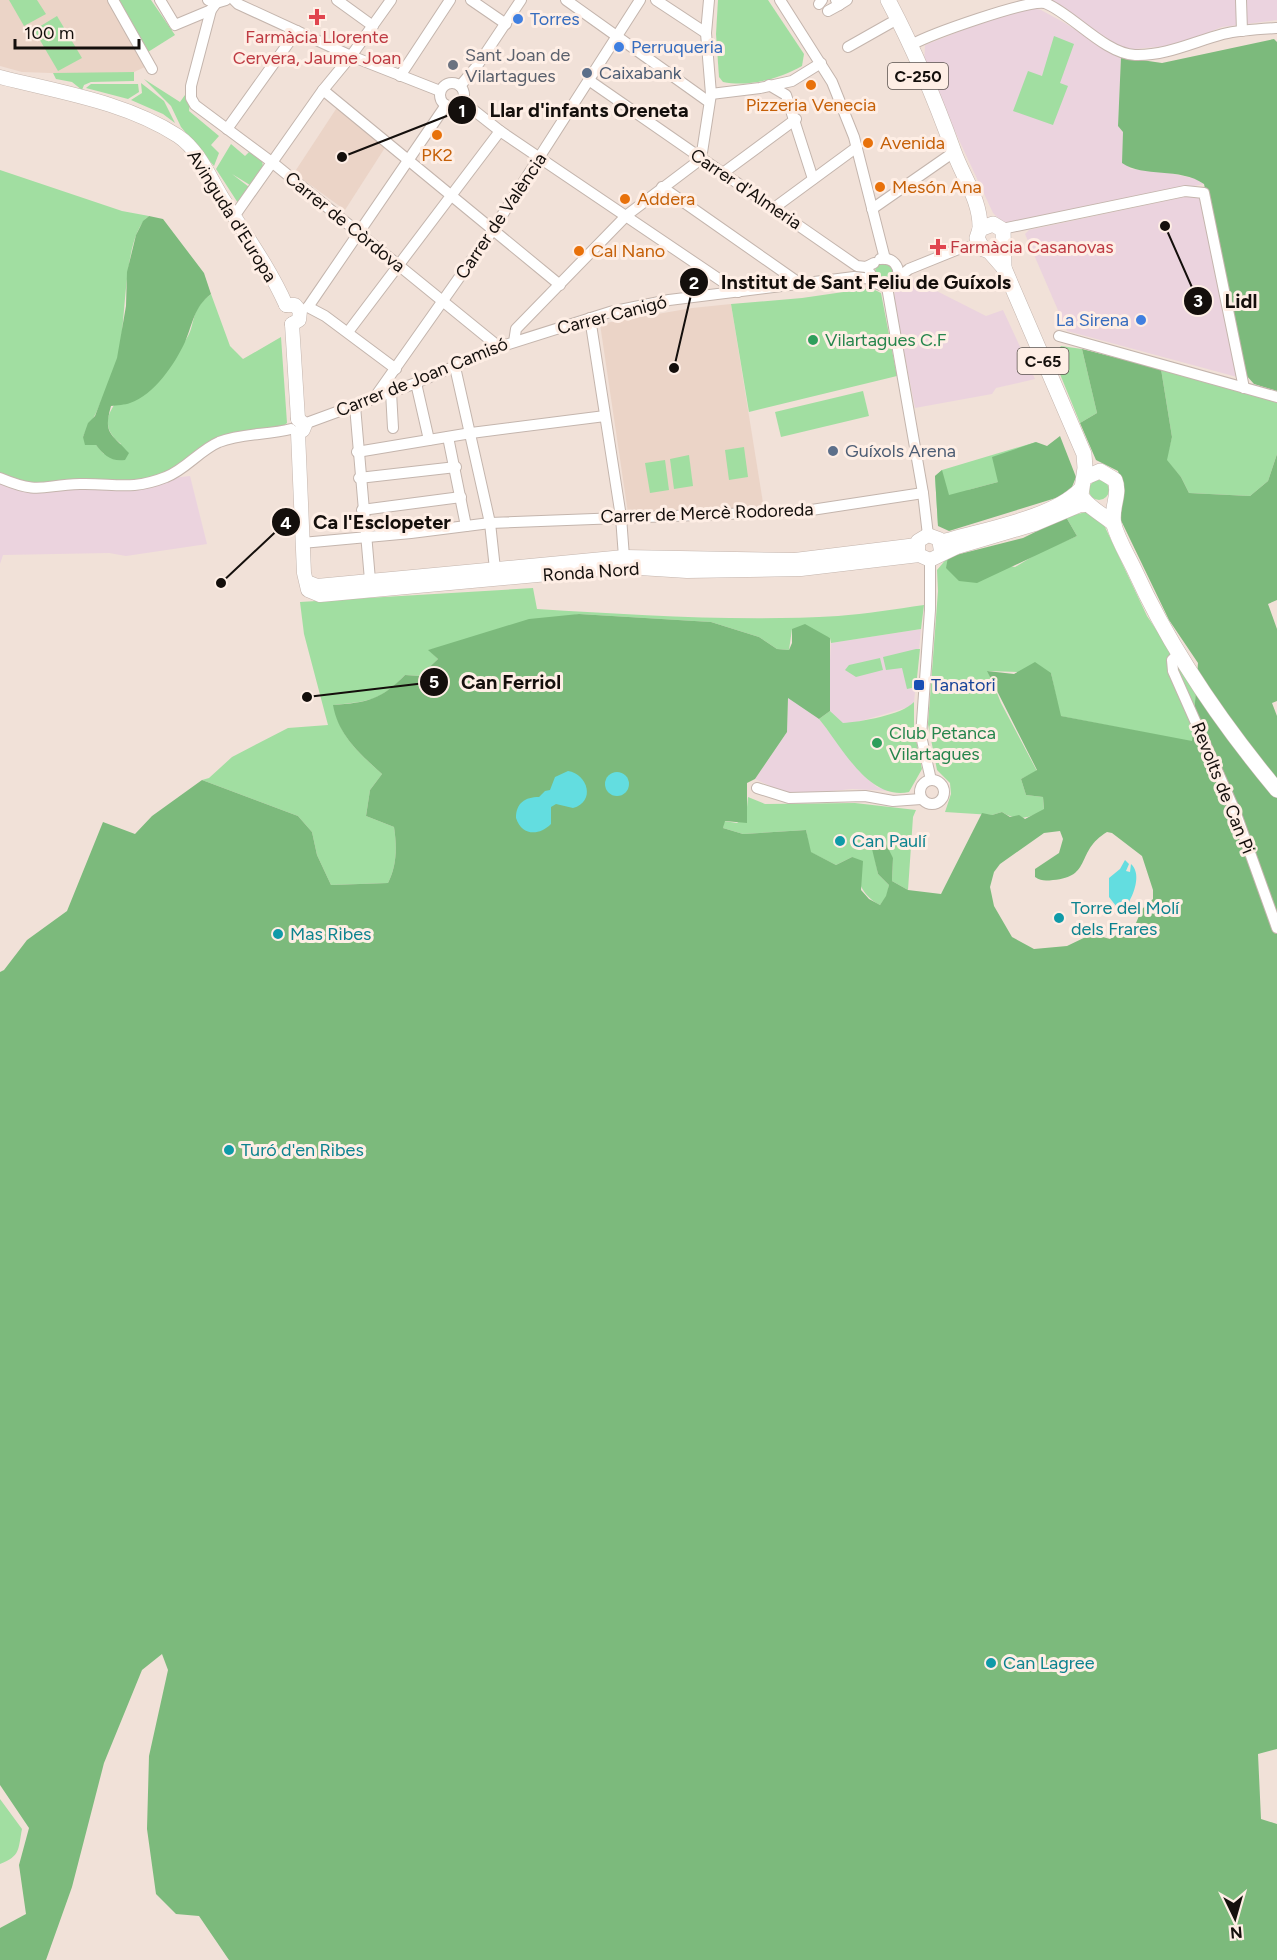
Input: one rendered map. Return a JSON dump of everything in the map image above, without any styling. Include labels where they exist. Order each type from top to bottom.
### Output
[{"type":"main road","name":"C-250","points":[[882,0],[894,21],[942,131],[954,152]]},
{"type":"main road","name":"C-250","points":[[888,0],[911,45],[991,238]]},
{"type":"main road","name":"C-65","points":[[991,238],[1084,454],[1100,471]]},
{"type":"main road","name":"C-65","points":[[1082,484],[1084,454]]},
{"type":"main road","points":[[1114,524],[1093,507],[1082,484],[1100,471],[1115,480],[1118,492],[1113,503],[1114,524],[1154,613],[1244,750],[1277,790]]},
{"type":"main road","points":[[1093,507],[1113,503]]},
{"type":"street","points":[[113,0],[152,69]]},
{"type":"street","points":[[160,0],[175,26],[222,3],[297,31],[351,56],[440,91]]},
{"type":"street","points":[[337,0],[373,26]]},
{"type":"street","points":[[235,215],[323,90],[351,56],[391,0]]},
{"type":"street","points":[[400,75],[450,0]]},
{"type":"street","points":[[471,0],[506,24]]},
{"type":"street","points":[[460,86],[521,0]]},
{"type":"street","points":[[566,0],[710,98],[792,81],[821,63]]},
{"type":"street","name":"Carrer de València","points":[[375,397],[492,231],[640,0]]},
{"type":"street","points":[[656,0],[706,33]]},
{"type":"street","points":[[701,159],[710,98],[706,33],[709,0]]},
{"type":"street","points":[[780,0],[832,82],[857,147],[885,259],[893,261],[902,272]]},
{"type":"street","points":[[1241,0],[1242,32]]},
{"type":"street","points":[[911,45],[975,19],[1030,1],[1044,2],[1098,40],[1131,55],[1158,54],[1224,34],[1277,28]]},
{"type":"street","points":[[823,5],[841,2]]},
{"type":"street","name":"Carrer de Còrdova","points":[[222,3],[190,86],[191,98],[195,105],[273,163],[499,347]]},
{"type":"street","points":[[848,47],[894,21]]},
{"type":"street","points":[[227,129],[297,31]]},
{"type":"street","name":"Avinguda d'Europa","points":[[0,77],[91,100],[160,125],[186,144],[235,215],[285,305]]},
{"type":"street","name":"Carrer d'Almeria","points":[[590,81],[857,266],[872,270]]},
{"type":"street","points":[[448,83],[460,86],[464,93],[462,101],[455,106],[446,105],[441,99],[440,91],[448,83]]},
{"type":"street","points":[[769,85],[786,95],[796,119],[813,179]]},
{"type":"street","points":[[323,90],[560,285]]},
{"type":"street","points":[[462,101],[500,131],[541,156],[738,292]]},
{"type":"street","points":[[292,324],[300,319],[304,309],[446,105]]},
{"type":"street","points":[[723,173],[796,119]]},
{"type":"street","points":[[348,332],[500,131]]},
{"type":"street","points":[[774,207],[857,147]]},
{"type":"street","points":[[872,209],[954,152]]},
{"type":"street","name":"Carrer de Joan Camisó","points":[[0,478],[36,489],[79,484],[139,486],[168,477],[219,442],[298,426],[416,383],[514,342],[516,329],[627,215],[701,159]]},
{"type":"street","points":[[662,188],[802,285]]},
{"type":"street","points":[[757,788],[789,798],[865,796],[893,801],[921,799],[932,805],[942,800],[943,786],[932,780],[921,736],[930,610],[929,551],[935,536],[928,535],[923,493],[887,286],[902,272],[961,248],[1034,224],[1185,190],[1204,193],[1244,388]]},
{"type":"street","name":"Carrer Canigó","points":[[514,342],[590,318],[669,300],[854,277],[872,270],[885,259]]},
{"type":"street","name":"Carrer Canigó","points":[[872,270],[879,286],[887,286]]},
{"type":"street","points":[[292,324],[281,318],[281,311],[285,305],[293,304],[348,332],[396,369]]},
{"type":"street","points":[[590,318],[621,517],[624,557]]},
{"type":"street","points":[[292,324],[298,402],[302,543],[304,573],[308,586]]},
{"type":"street","points":[[1059,336],[1277,397]]},
{"type":"street","points":[[455,367],[490,523],[495,569]]},
{"type":"street","points":[[416,383],[429,440]]},
{"type":"street","points":[[391,392],[393,428]]},
{"type":"street","points":[[355,406],[359,478],[370,580]]},
{"type":"street","points":[[357,452],[605,416]]},
{"type":"street","points":[[448,437],[456,467],[466,526]]},
{"type":"street","points":[[359,478],[456,467]]},
{"type":"street","name":"Ronda Nord","points":[[308,586],[624,557],[795,560],[929,551],[1070,500],[1082,484]]},
{"type":"street","name":"Carrer de Mercè Rodoreda","points":[[302,543],[490,523],[805,511],[923,493]]},
{"type":"street","points":[[362,510],[461,497]]},
{"type":"street","name":"Ronda Nord","points":[[308,586],[320,595],[624,567],[687,571],[801,569],[929,551],[1035,524],[1080,505],[1093,507]]},
{"type":"street","name":"Revolts de Can Pi","points":[[1180,652],[1172,660],[1173,671],[1235,811],[1277,928]]},
{"type":"street","points":[[921,799],[920,789],[932,780]]},
{"type":"shaded area","points":[[0,0],[107,0],[145,67],[134,72],[78,74],[22,72],[0,66]]},
{"type":"shaded area","points":[[1050,0],[1277,0],[1277,20],[1222,27],[1177,45],[1124,50]]},
{"type":"shaded area","points":[[1029,7],[1041,10],[1121,57],[1118,126],[1123,132],[1130,169],[1161,171],[1196,179],[1204,184],[1010,224],[1000,220],[993,213],[924,65],[925,45],[1016,9]]},
{"type":"shaded area","points":[[338,106],[386,146],[345,210],[294,173]]},
{"type":"shaded area","points":[[1188,196],[1200,196],[1237,377],[1067,331],[1025,234],[1029,230]]},
{"type":"shaded area","points":[[913,279],[986,316],[1003,310],[1035,379],[996,388],[992,394],[915,408],[894,301],[895,289]]},
{"type":"shaded area","points":[[731,304],[764,509],[628,513],[600,324],[692,308]]},
{"type":"shaded area","points":[[190,476],[207,544],[126,556],[109,553],[3,555],[0,564],[0,481],[24,492],[49,492]]},
{"type":"shaded area","points":[[921,629],[914,702],[909,707],[854,723],[843,723],[837,720],[830,711],[828,694],[831,643]]},
{"type":"shaded area","points":[[788,697],[819,719],[862,773],[877,787],[891,791],[852,789],[801,794],[785,793],[755,779],[787,732]]},
{"type":"green space","points":[[9,0],[37,0],[46,14],[24,26]]},
{"type":"green space","points":[[118,0],[151,0],[175,35],[148,52]]},
{"type":"green space","points":[[718,0],[768,0],[804,54],[802,66],[764,81],[723,82],[719,77],[716,34]]},
{"type":"green space","points":[[57,16],[82,58],[58,71],[34,30]]},
{"type":"green space","points":[[1054,36],[1074,44],[1060,83],[1068,86],[1053,125],[1013,111],[1028,71],[1042,76]]},
{"type":"green space","points":[[1274,39],[1277,42],[1277,391],[1254,384],[1246,375],[1204,184],[1184,176],[1140,170],[1122,163],[1123,132],[1118,126],[1121,57],[1162,63]]},
{"type":"green space","points":[[134,72],[134,81],[91,82],[84,85],[82,90],[72,82],[56,79],[53,73]]},
{"type":"green space","points":[[144,79],[180,102],[185,95],[190,102],[189,111],[219,136],[211,145],[219,153],[214,166],[181,127],[171,106]]},
{"type":"green space","points":[[141,83],[164,101],[175,123],[163,114],[131,100],[142,93]]},
{"type":"green space","points":[[91,84],[138,84],[139,92],[128,99],[86,88]]},
{"type":"green space","points":[[231,144],[245,156],[250,151],[262,160],[263,167],[250,185],[232,174],[249,187],[238,203],[216,169]]},
{"type":"green space","points":[[0,170],[122,211],[149,216],[140,226],[134,241],[118,357],[96,413],[83,437],[96,445],[104,454],[121,444],[110,431],[109,417],[116,403],[185,341],[199,306],[211,294],[230,346],[243,359],[281,337],[287,423],[282,427],[241,434],[145,482],[28,484],[0,474]]},
{"type":"green space","points":[[149,216],[163,219],[204,273],[211,294],[197,310],[181,351],[163,378],[139,399],[128,404],[111,406],[108,428],[113,437],[129,453],[125,460],[116,460],[105,455],[96,445],[85,445],[83,437],[88,423],[95,416],[117,358],[126,306],[127,272],[136,235],[143,221]]},
{"type":"green space","points":[[884,263],[890,266],[893,272],[890,278],[884,281],[878,278],[875,272],[878,266]]},
{"type":"green space","name":"Vilartagues C.F","points":[[871,288],[881,293],[897,376],[749,412],[731,304],[802,298]]},
{"type":"green space","points":[[1061,346],[1082,349],[1097,413],[1080,423],[1053,357]]},
{"type":"green space","points":[[1082,349],[1161,369],[1172,437],[1167,460],[1181,477],[1189,493],[1250,496],[1268,481],[1277,454],[1277,600],[1268,604],[1277,629],[1277,701],[1272,703],[1277,716],[1277,1749],[1258,1754],[1261,1819],[1277,1824],[1277,1960],[229,1960],[199,1916],[176,1914],[156,1894],[147,1829],[149,1756],[168,1670],[162,1654],[142,1670],[104,1763],[72,1887],[46,1960],[0,1960],[0,1928],[26,1914],[19,1865],[29,1828],[0,1785],[0,972],[27,940],[67,911],[103,822],[135,834],[152,816],[202,780],[298,816],[312,832],[317,855],[331,885],[388,883],[396,856],[394,827],[366,816],[370,790],[382,774],[345,735],[333,705],[365,701],[389,690],[405,675],[420,676],[438,659],[428,650],[529,619],[579,614],[711,622],[759,637],[777,649],[789,650],[792,643],[792,629],[805,624],[830,638],[830,711],[819,719],[788,698],[787,732],[755,779],[747,783],[747,823],[725,821],[723,828],[743,834],[806,830],[811,852],[836,865],[852,857],[863,861],[861,890],[869,899],[880,905],[889,885],[878,874],[872,849],[877,841],[884,840],[893,858],[892,881],[908,890],[941,894],[982,813],[992,815],[1002,812],[1010,817],[1019,815],[1025,819],[1044,809],[1043,797],[1026,795],[1021,779],[1037,770],[987,671],[1014,674],[1035,662],[1051,673],[1061,716],[1192,741],[1198,663],[1169,620],[1116,510],[1124,492],[1118,471],[1096,460],[1080,423],[1097,413]],"holes":[[[1060,831],[1063,839],[1059,853],[1035,869],[1035,877],[1050,880],[1074,874],[1097,839],[1107,832],[1112,833],[1142,856],[1153,890],[1153,899],[1142,909],[1136,923],[1110,939],[1092,934],[1067,946],[1034,949],[1012,937],[994,906],[990,887],[994,872],[1000,864],[1044,833]]]},
{"type":"green space","points":[[1161,369],[1277,401],[1277,454],[1268,481],[1250,496],[1189,493],[1181,477],[1166,460],[1172,437]]},
{"type":"green space","points":[[863,391],[869,416],[781,437],[775,412]]},
{"type":"green space","points":[[1060,436],[1076,477],[1072,487],[1059,497],[949,531],[938,526],[935,476],[942,470],[949,495],[998,482],[992,457],[1036,442],[1047,446]]},
{"type":"green space","points":[[1036,442],[1016,469],[998,482],[968,490],[938,526],[935,476],[942,470]]},
{"type":"green space","points":[[744,447],[748,477],[729,480],[725,450]]},
{"type":"green space","points":[[689,455],[693,486],[674,489],[670,459]]},
{"type":"green space","points":[[665,460],[669,490],[650,493],[645,463]]},
{"type":"green space","points":[[1099,480],[1106,483],[1109,490],[1106,497],[1099,500],[1092,497],[1089,490],[1092,483]]},
{"type":"green space","points":[[1086,512],[1099,518],[1105,527],[1147,616],[1196,689],[1192,742],[1060,716],[1051,673],[988,671],[1001,703],[1037,771],[1021,779],[1026,795],[1043,797],[1044,810],[1028,817],[1018,818],[1002,812],[992,815],[945,812],[951,794],[950,783],[937,770],[928,724],[938,591],[937,570],[948,557],[1015,567],[1040,552],[1077,536],[1066,517]]},
{"type":"green space","points":[[1066,517],[1077,536],[977,583],[959,581],[946,568],[948,557],[1023,538]]},
{"type":"green space","points":[[533,588],[537,609],[650,615],[800,618],[849,615],[924,605],[921,629],[831,643],[830,638],[792,629],[789,650],[777,649],[759,637],[711,622],[579,614],[429,650],[438,659],[420,676],[405,675],[388,691],[373,699],[334,705],[336,716],[345,735],[382,774],[370,790],[366,816],[394,827],[396,856],[388,883],[331,885],[317,855],[312,832],[298,816],[202,780],[209,778],[232,757],[288,728],[328,725],[304,634],[300,602]]},
{"type":"green space","points":[[920,649],[916,687],[907,689],[902,668],[886,670],[883,657]]},
{"type":"green space","points":[[880,658],[883,670],[856,677],[845,670],[849,665]]},
{"type":"green space","name":"Club Petanca Vilartagues","points":[[914,702],[914,730],[922,769],[909,792],[894,793],[868,780],[846,756],[819,719],[830,711],[843,723],[870,719],[900,711]]},
{"type":"green space","points":[[748,797],[765,804],[855,803],[916,810],[913,817],[908,890],[892,881],[893,858],[873,849],[878,874],[889,885],[887,896],[880,905],[863,891],[852,857],[836,865],[810,852],[806,830],[743,834],[723,828],[724,821],[737,823],[746,817]]},
{"type":"green space","points":[[0,1799],[22,1829],[15,1855],[0,1864]]},
{"type":"water","points":[[568,771],[575,773],[584,782],[587,788],[585,800],[573,808],[556,804],[551,807],[551,824],[541,831],[531,832],[522,828],[516,818],[516,813],[522,802],[539,797],[545,791],[550,790],[555,777]]},
{"type":"water","points":[[617,772],[625,776],[629,784],[625,792],[617,796],[609,792],[605,784],[609,776]]},
{"type":"water","points":[[1125,860],[1129,864],[1126,871],[1130,872],[1131,864],[1136,872],[1136,882],[1129,902],[1116,906],[1109,897],[1109,878],[1120,869]]},
{"type":"place","name":"Farmàcia Llorente Cervera, Jaume Joan","points":[[317,17]]},
{"type":"place","name":"Torres","points":[[518,19]]},
{"type":"place","name":"Perruqueria","points":[[619,47]]},
{"type":"place","name":"Sant Joan de Vilartagues","points":[[453,65]]},
{"type":"place","name":"Caixabank","points":[[587,73]]},
{"type":"place","name":"Pizzeria Venecia","points":[[811,85]]},
{"type":"place","name":"PK2","points":[[437,135]]},
{"type":"place","name":"Avenida","points":[[868,143]]},
{"type":"place","name":"Llar d'infants Oreneta","points":[[342,157]]},
{"type":"place","name":"Mesón Ana","points":[[880,187]]},
{"type":"place","name":"Addera","points":[[625,199]]},
{"type":"place","name":"Lidl","points":[[1165,226]]},
{"type":"place","name":"Farmàcia Casanovas","points":[[938,247]]},
{"type":"place","name":"Cal Nano","points":[[579,251]]},
{"type":"place","name":"La Sirena","points":[[1141,320]]},
{"type":"place","name":"Vilartagues C.F","points":[[813,340]]},
{"type":"place","name":"Institut de Sant Feliu de Guíxols","points":[[674,368]]},
{"type":"place","name":"Guíxols Arena","points":[[833,451]]},
{"type":"place","name":"Ca l'Esclopeter","points":[[221,583]]},
{"type":"place","name":"Tanatori","points":[[919,685]]},
{"type":"place","name":"Can Ferriol","points":[[307,697]]},
{"type":"place","name":"Club Petanca Vilartagues","points":[[877,743]]},
{"type":"place","name":"Can Paulí","points":[[840,841]]},
{"type":"place","name":"Torre del Molí dels Frares","points":[[1059,918]]},
{"type":"place","name":"Mas Ribes","points":[[278,934]]},
{"type":"place","name":"Turó d'en Ribes","points":[[229,1150]]},
{"type":"place","name":"Can Lagree","points":[[991,1663]]}]
